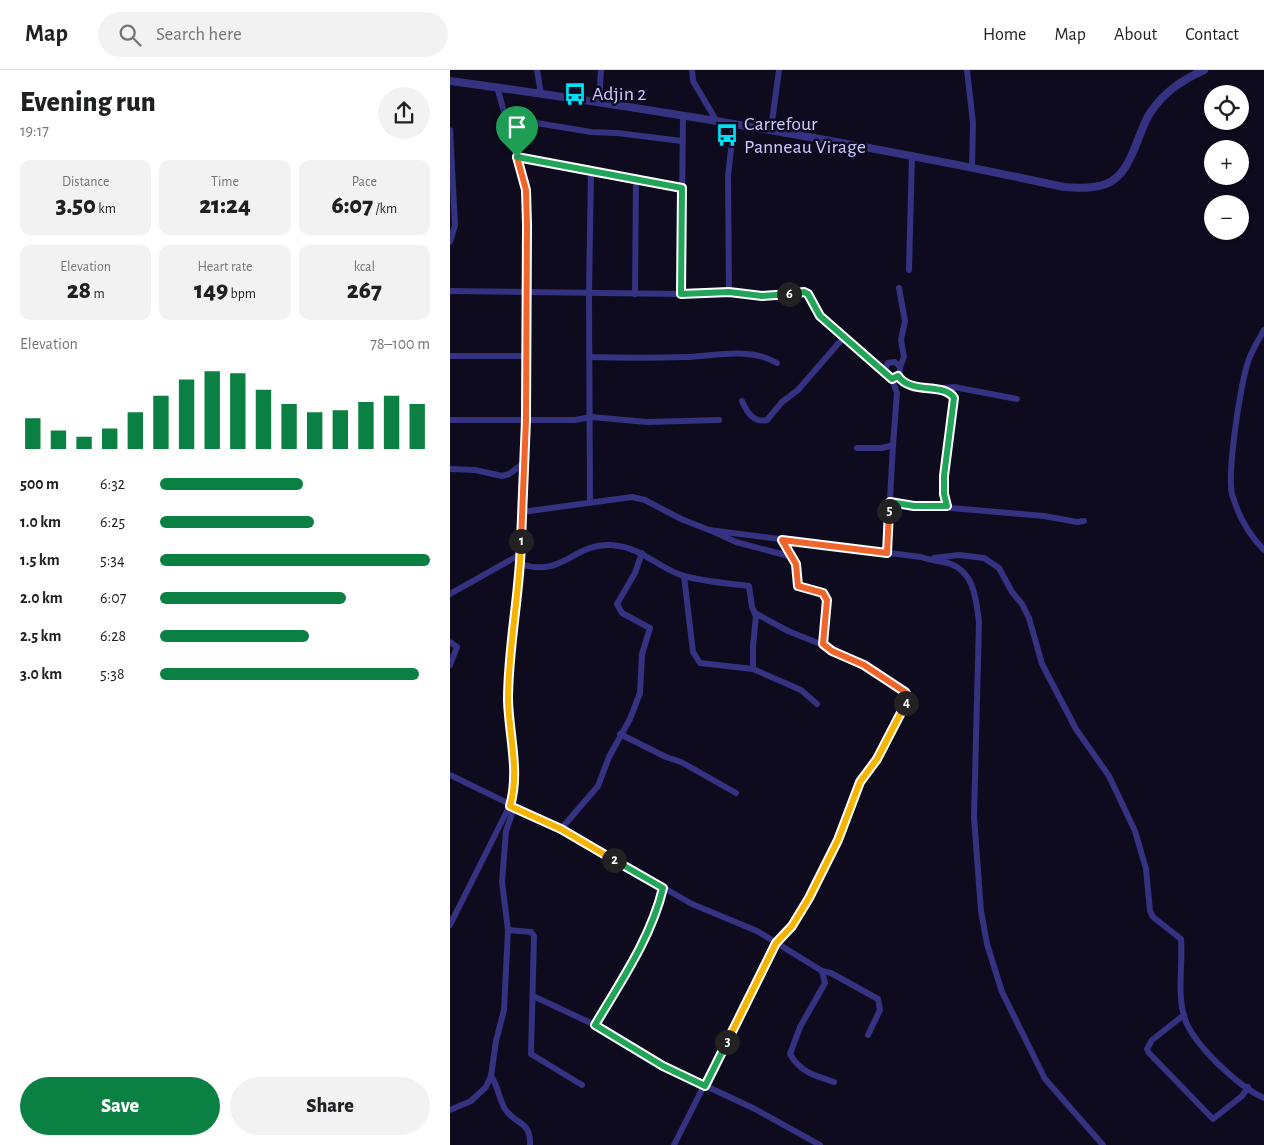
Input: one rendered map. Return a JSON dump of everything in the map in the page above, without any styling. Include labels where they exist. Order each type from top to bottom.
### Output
[{"type":"street","points":[[537,70],[542,94]]},
{"type":"street","points":[[599,102],[601,70]]},
{"type":"street","points":[[692,70],[694,81],[716,120]]},
{"type":"street","points":[[771,129],[779,70]]},
{"type":"street","points":[[967,70],[973,123],[972,167]]},
{"type":"street","points":[[450,81],[771,129],[912,155],[1064,187],[1093,187],[1106,184],[1123,170],[1142,127],[1166,93],[1180,82],[1204,70]]},
{"type":"street","points":[[450,1110],[471,1101],[486,1087],[491,1076],[496,1041],[504,1010],[508,930],[502,882],[506,831],[512,809],[515,780],[508,702],[510,644],[521,554],[526,420],[526,190],[497,87]]},
{"type":"street","points":[[681,294],[683,115]]},
{"type":"street","points":[[506,118],[591,132],[682,140]]},
{"type":"street","points":[[729,292],[728,176],[734,123]]},
{"type":"street","points":[[450,130],[455,225],[450,242]]},
{"type":"street","points":[[909,270],[912,155]]},
{"type":"street","points":[[517,157],[682,188]]},
{"type":"street","points":[[590,503],[589,293],[591,171]]},
{"type":"street","points":[[635,294],[636,180]]},
{"type":"street","points":[[887,553],[896,393],[895,377],[904,357],[901,340],[905,321],[899,288]]},
{"type":"street","points":[[450,291],[527,290],[635,294],[729,292],[762,296],[804,292],[808,294],[820,316],[843,338],[886,372],[907,384],[951,394],[954,402],[944,476],[944,494],[947,506]]},
{"type":"street","points":[[1264,330],[1247,364],[1231,468],[1232,492],[1238,512],[1246,528],[1264,550]]},
{"type":"street","points":[[742,401],[745,409],[754,418],[761,421],[768,420],[782,402],[798,390],[843,338]]},
{"type":"street","points":[[590,357],[686,357],[747,354],[770,359],[777,363]]},
{"type":"street","points":[[450,356],[525,356]]},
{"type":"street","points":[[886,372],[886,366],[890,362],[895,362],[900,367]]},
{"type":"street","points":[[940,390],[954,387],[1017,399]]},
{"type":"street","points":[[450,420],[526,420],[591,417],[647,422],[719,420]]},
{"type":"street","points":[[856,448],[882,448],[893,445]]},
{"type":"street","points":[[450,469],[476,470],[502,476],[523,464]]},
{"type":"street","points":[[522,512],[590,503],[610,498],[632,497],[645,500],[681,519],[736,542],[792,557]]},
{"type":"street","points":[[890,502],[914,506],[947,506],[1044,516],[1077,522],[1084,521]]},
{"type":"street","points":[[709,530],[928,559],[950,564],[958,568],[970,580],[976,598],[979,636],[974,818],[980,904],[987,944],[1002,992],[1045,1079],[1103,1145]]},
{"type":"street","points":[[782,540],[796,564],[798,586],[823,593],[827,600],[823,644]]},
{"type":"street","points":[[520,564],[533,568],[547,568],[558,565],[586,549],[608,544],[629,547],[684,576],[749,586],[756,613],[752,646],[754,669]]},
{"type":"street","points":[[561,829],[598,786],[640,693],[642,654],[650,628],[622,613],[618,604],[635,573],[642,553]]},
{"type":"street","points":[[450,594],[521,554]]},
{"type":"street","points":[[928,559],[959,555],[984,558],[999,568],[1012,592],[1022,604],[1029,618],[1042,664],[1076,729],[1109,776],[1134,831],[1146,869],[1150,912],[1181,939],[1184,1015],[1194,1035],[1209,1053],[1248,1087],[1264,1098]]},
{"type":"street","points":[[684,576],[695,657],[700,663],[754,669],[801,690],[817,704]]},
{"type":"street","points":[[674,1145],[776,943],[792,926],[809,898],[841,832],[860,782],[877,759],[907,701],[905,692],[864,665],[832,651],[823,644],[788,631],[756,613]]},
{"type":"street","points":[[450,642],[457,647],[450,665]]},
{"type":"street","points":[[620,734],[666,757],[681,762],[736,793]]},
{"type":"street","points":[[450,775],[512,809],[561,829],[692,904],[757,931],[822,971],[831,972],[878,999],[880,1010],[868,1035]]},
{"type":"street","points":[[450,925],[506,811],[512,809]]},
{"type":"street","points":[[595,1025],[638,953],[658,911],[663,888]]},
{"type":"street","points":[[508,930],[531,932],[534,936],[531,1054],[582,1085]]},
{"type":"street","points":[[822,971],[825,978],[822,989],[800,1027],[790,1054],[796,1063],[808,1073],[834,1082]]},
{"type":"street","points":[[533,996],[595,1025],[663,1066],[755,1109],[820,1145]]},
{"type":"street","points":[[1184,1015],[1152,1040],[1147,1049],[1149,1053],[1213,1119],[1242,1096],[1248,1087]]},
{"type":"street","points":[[491,1076],[506,1110],[526,1126],[531,1137],[530,1145]]},
{"type":"place","name":"Adjin 2","points":[[575,94]]},
{"type":"place","name":"Carrefour Panneau Virage","points":[[727,135]]},
{"type":"route","points":[[517,157],[682,188],[681,294],[729,292],[762,296],[804,292],[808,294],[820,316],[852,346],[879,366],[892,379],[898,376],[907,384],[940,390],[951,394],[954,398],[944,476],[944,494],[947,506],[914,506],[890,502],[887,553],[782,540],[796,564],[795,577],[798,586],[823,593],[827,600],[823,644],[832,651],[864,665],[905,692],[908,696],[900,719],[877,759],[860,782],[838,840],[809,898],[792,926],[776,943],[705,1086],[663,1066],[595,1025],[638,953],[658,911],[663,888],[561,829],[510,806],[515,780],[508,702],[510,644],[521,554],[522,480],[526,420],[526,190],[517,157]]}]
